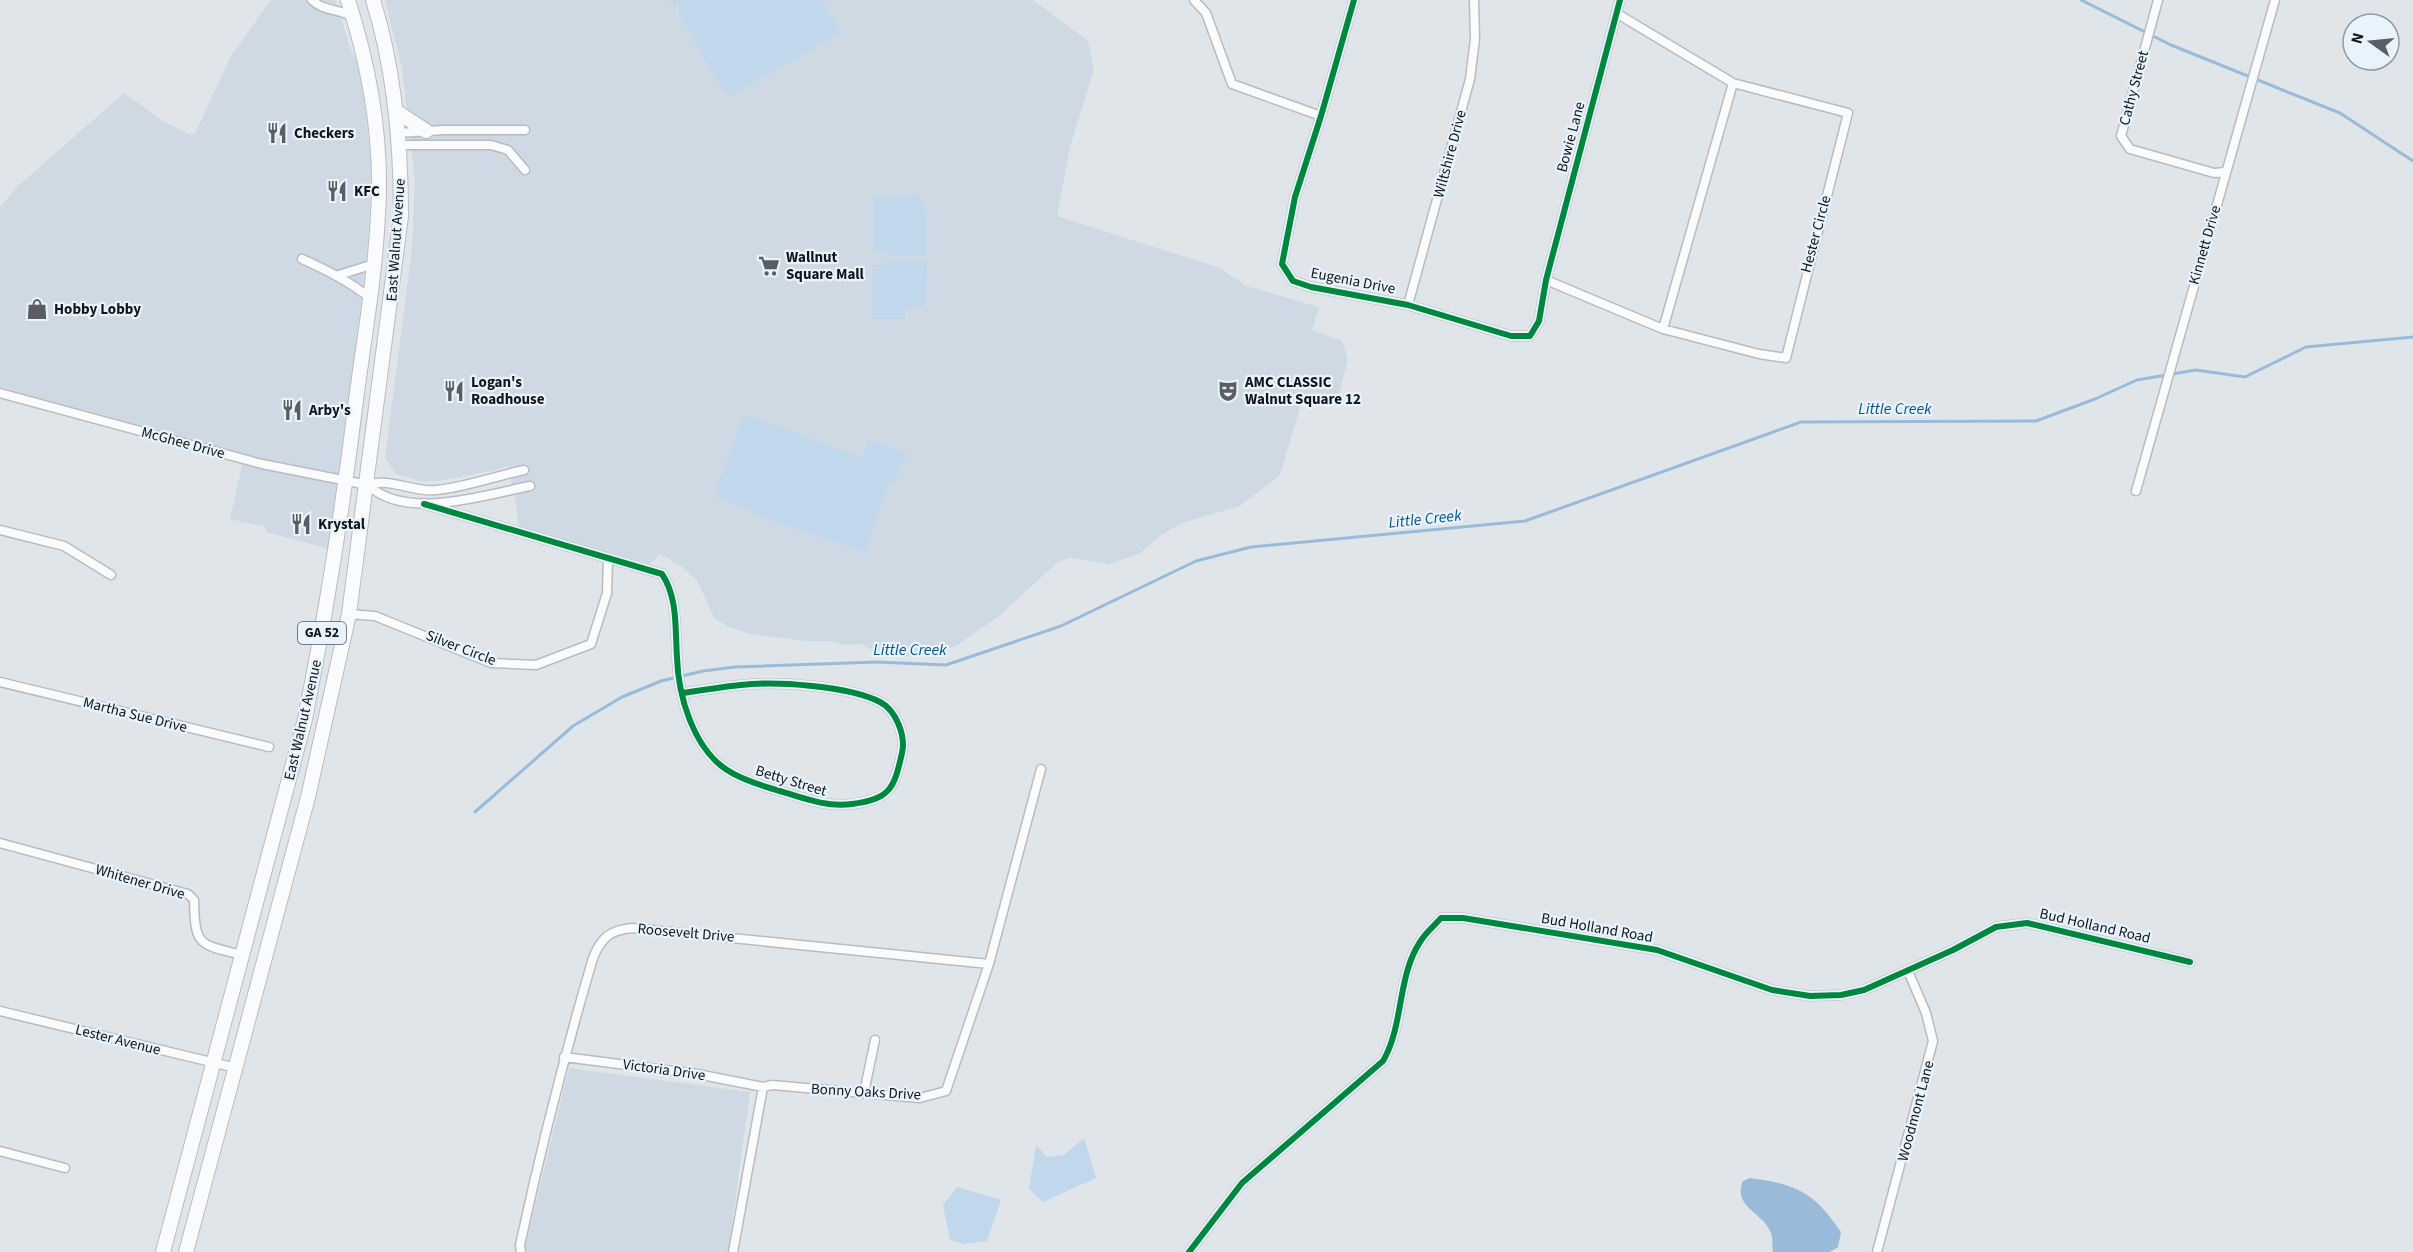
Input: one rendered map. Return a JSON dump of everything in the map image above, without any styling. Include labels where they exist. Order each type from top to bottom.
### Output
[{"type":"main road","name":"East Walnut Avenue","points":[[164,1252],[305,719],[322,633],[346,482],[379,214],[375,125],[369,77],[348,0]]},
{"type":"main road","name":"East Walnut Avenue","points":[[186,1252],[323,740],[349,614],[368,485],[401,216],[396,111],[386,49],[373,0]]},
{"type":"main road","points":[[396,111],[426,131]]},
{"type":"street","points":[[316,0],[321,9],[337,10],[354,18]]},
{"type":"street","points":[[1194,0],[1206,13],[1232,84],[1321,116]]},
{"type":"street","name":"Eugenia Drive","points":[[1354,0],[1295,197],[1282,264],[1293,281],[1408,305],[1511,336],[1530,336],[1539,321],[1546,280]]},
{"type":"street","name":"Wiltshire Drive","points":[[1408,305],[1470,79],[1475,39],[1474,0]]},
{"type":"street","name":"Bowie Lane","points":[[1546,280],[1620,0]]},
{"type":"street","name":"Cathy Street","points":[[2157,0],[2121,136],[2130,149],[2214,173],[2225,172]]},
{"type":"street","name":"Kinnett Drive","points":[[2136,491],[2275,0]]},
{"type":"street","name":"Hester Circle","points":[[1546,280],[1663,329],[1759,354],[1786,358],[1848,112],[1733,83],[1616,13]]},
{"type":"street","points":[[1663,329],[1733,83]]},
{"type":"street","points":[[399,139],[426,131],[525,130]]},
{"type":"street","points":[[399,139],[491,145],[508,150],[525,170]]},
{"type":"street","points":[[302,259],[339,275],[343,281],[370,298]]},
{"type":"street","points":[[339,275],[374,264]]},
{"type":"street","name":"McGhee Drive","points":[[0,393],[251,461],[368,485]]},
{"type":"street","points":[[368,485],[381,481],[412,489],[437,490],[524,470]]},
{"type":"street","name":"Betty Street","points":[[368,485],[377,493],[424,504],[662,574],[668,582],[674,603],[677,663],[683,693],[688,713],[711,756],[725,769],[750,782],[835,807],[874,801],[894,785],[903,749],[900,726],[882,702],[842,691],[802,686],[743,685],[683,693]]},
{"type":"street","points":[[424,504],[530,486]]},
{"type":"street","points":[[0,530],[64,546],[111,575]]},
{"type":"street","name":"Silver Circle","points":[[349,614],[375,616],[491,663],[536,665],[591,644],[606,593],[608,558]]},
{"type":"street","name":"Martha Sue Drive","points":[[0,682],[269,747]]},
{"type":"street","name":"Bonny Oaks Drive","points":[[763,1087],[772,1084],[920,1098],[946,1090],[989,964],[1041,769]]},
{"type":"street","name":"Whitener Drive","points":[[0,843],[188,894],[194,900],[196,931],[200,939],[206,945],[242,955]]},
{"type":"street","name":"Bud Holland Road","points":[[1189,1252],[1242,1183],[1383,1061],[1392,1045],[1406,978],[1419,943],[1441,918],[1463,918],[1646,948],[1772,990],[1810,996],[1841,995],[1864,990],[1908,971],[1996,927],[2027,922],[2092,936],[2190,962]]},
{"type":"street","name":"Roosevelt Drive","points":[[521,1252],[520,1245],[541,1147],[564,1057],[599,943],[608,934],[621,929],[656,930],[989,964]]},
{"type":"street","name":"Woodmont Lane","points":[[1877,1252],[1933,1041],[1926,1013],[1908,971]]},
{"type":"street","name":"Lester Avenue","points":[[0,1011],[236,1068]]},
{"type":"street","points":[[864,1093],[875,1040]]},
{"type":"street","name":"Victoria Drive","points":[[564,1057],[697,1074],[763,1087]]},
{"type":"street","points":[[733,1252],[763,1087]]},
{"type":"street","points":[[0,1151],[65,1168]]},
{"type":"shaded area","points":[[271,0],[335,0],[351,50],[361,72],[371,163],[368,247],[330,549],[266,532],[266,527],[230,519],[242,466],[235,451],[0,387],[0,207],[17,187],[124,93],[163,121],[188,134],[195,134],[231,56]]},
{"type":"shaded area","points":[[385,0],[1033,0],[1088,41],[1094,69],[1070,147],[1057,216],[1220,268],[1246,286],[1319,307],[1312,330],[1342,341],[1348,360],[1336,405],[1302,401],[1280,475],[1240,506],[1182,523],[1161,535],[1139,554],[1109,564],[1070,558],[1058,562],[999,616],[956,646],[921,656],[885,657],[861,644],[844,645],[831,641],[805,641],[750,634],[729,627],[714,618],[697,580],[681,566],[660,554],[650,564],[519,528],[515,497],[507,466],[438,481],[419,481],[396,474],[385,458],[412,249],[415,180],[402,68]]},
{"type":"shaded area","points":[[670,0],[822,0],[841,33],[730,96],[720,86],[679,14],[679,5],[676,4],[675,8]]},
{"type":"shaded area","points":[[911,194],[919,196],[925,205],[926,256],[888,256],[882,251],[874,251],[874,198],[911,196]]},
{"type":"shaded area","points":[[888,260],[927,261],[926,304],[905,310],[905,319],[872,319],[872,265],[882,265]]},
{"type":"shaded area","points":[[750,416],[862,458],[869,441],[905,452],[906,456],[893,484],[888,484],[865,552],[753,514],[744,507],[714,496],[743,417]]},
{"type":"shaded area","points":[[569,1068],[750,1092],[728,1252],[528,1252],[525,1248]]},
{"type":"shaded area","points":[[1084,1138],[1096,1178],[1043,1202],[1029,1189],[1036,1145],[1047,1157],[1064,1155]]},
{"type":"shaded area","points":[[1750,1178],[1793,1187],[1813,1199],[1841,1232],[1838,1247],[1830,1252],[1773,1252],[1772,1235],[1767,1226],[1742,1197],[1743,1181]]},
{"type":"shaded area","points":[[957,1187],[1001,1200],[987,1241],[965,1244],[950,1240],[943,1205]]},
{"type":"waterway","points":[[2081,0],[2171,45],[2340,113],[2413,161]]},
{"type":"waterway","name":"Little Creek","points":[[475,812],[573,726],[622,697],[661,681],[703,671],[735,667],[877,662],[946,665],[1061,626],[1196,561],[1251,547],[1525,521],[1801,422],[2036,421],[2095,399],[2137,380],[2196,370],[2245,377],[2306,347],[2413,337]]},
{"type":"cycle path","points":[[1354,0],[1295,197],[1282,264],[1293,281],[1311,287],[1408,305],[1511,336],[1530,336],[1539,321],[1546,280],[1620,0]]},
{"type":"cycle path","points":[[424,504],[662,574],[673,603],[678,672],[684,704],[705,748],[715,760],[732,773],[743,779],[802,798],[842,805],[875,799],[893,784],[902,753],[901,732],[891,711],[880,702],[850,692],[812,686],[773,684],[741,685],[683,693]]},
{"type":"cycle path","points":[[1189,1252],[1242,1183],[1383,1061],[1394,1032],[1407,970],[1420,942],[1441,918],[1463,918],[1657,950],[1772,990],[1810,996],[1841,995],[1864,990],[1953,950],[1996,927],[2027,923],[2190,962]]},
{"type":"place","name":"Checkers","points":[[277,133]]},
{"type":"place","name":"KFC","points":[[337,191]]},
{"type":"place","name":"Wallnut Square Mall","points":[[769,266]]},
{"type":"place","name":"Hobby Lobby","points":[[37,309]]},
{"type":"place","name":"Logan's Roadhouse","points":[[454,391]]},
{"type":"place","name":"AMC CLASSIC Walnut Square 12","points":[[1228,391]]},
{"type":"place","name":"Arby's","points":[[292,410]]},
{"type":"place","name":"Krystal","points":[[301,524]]}]
